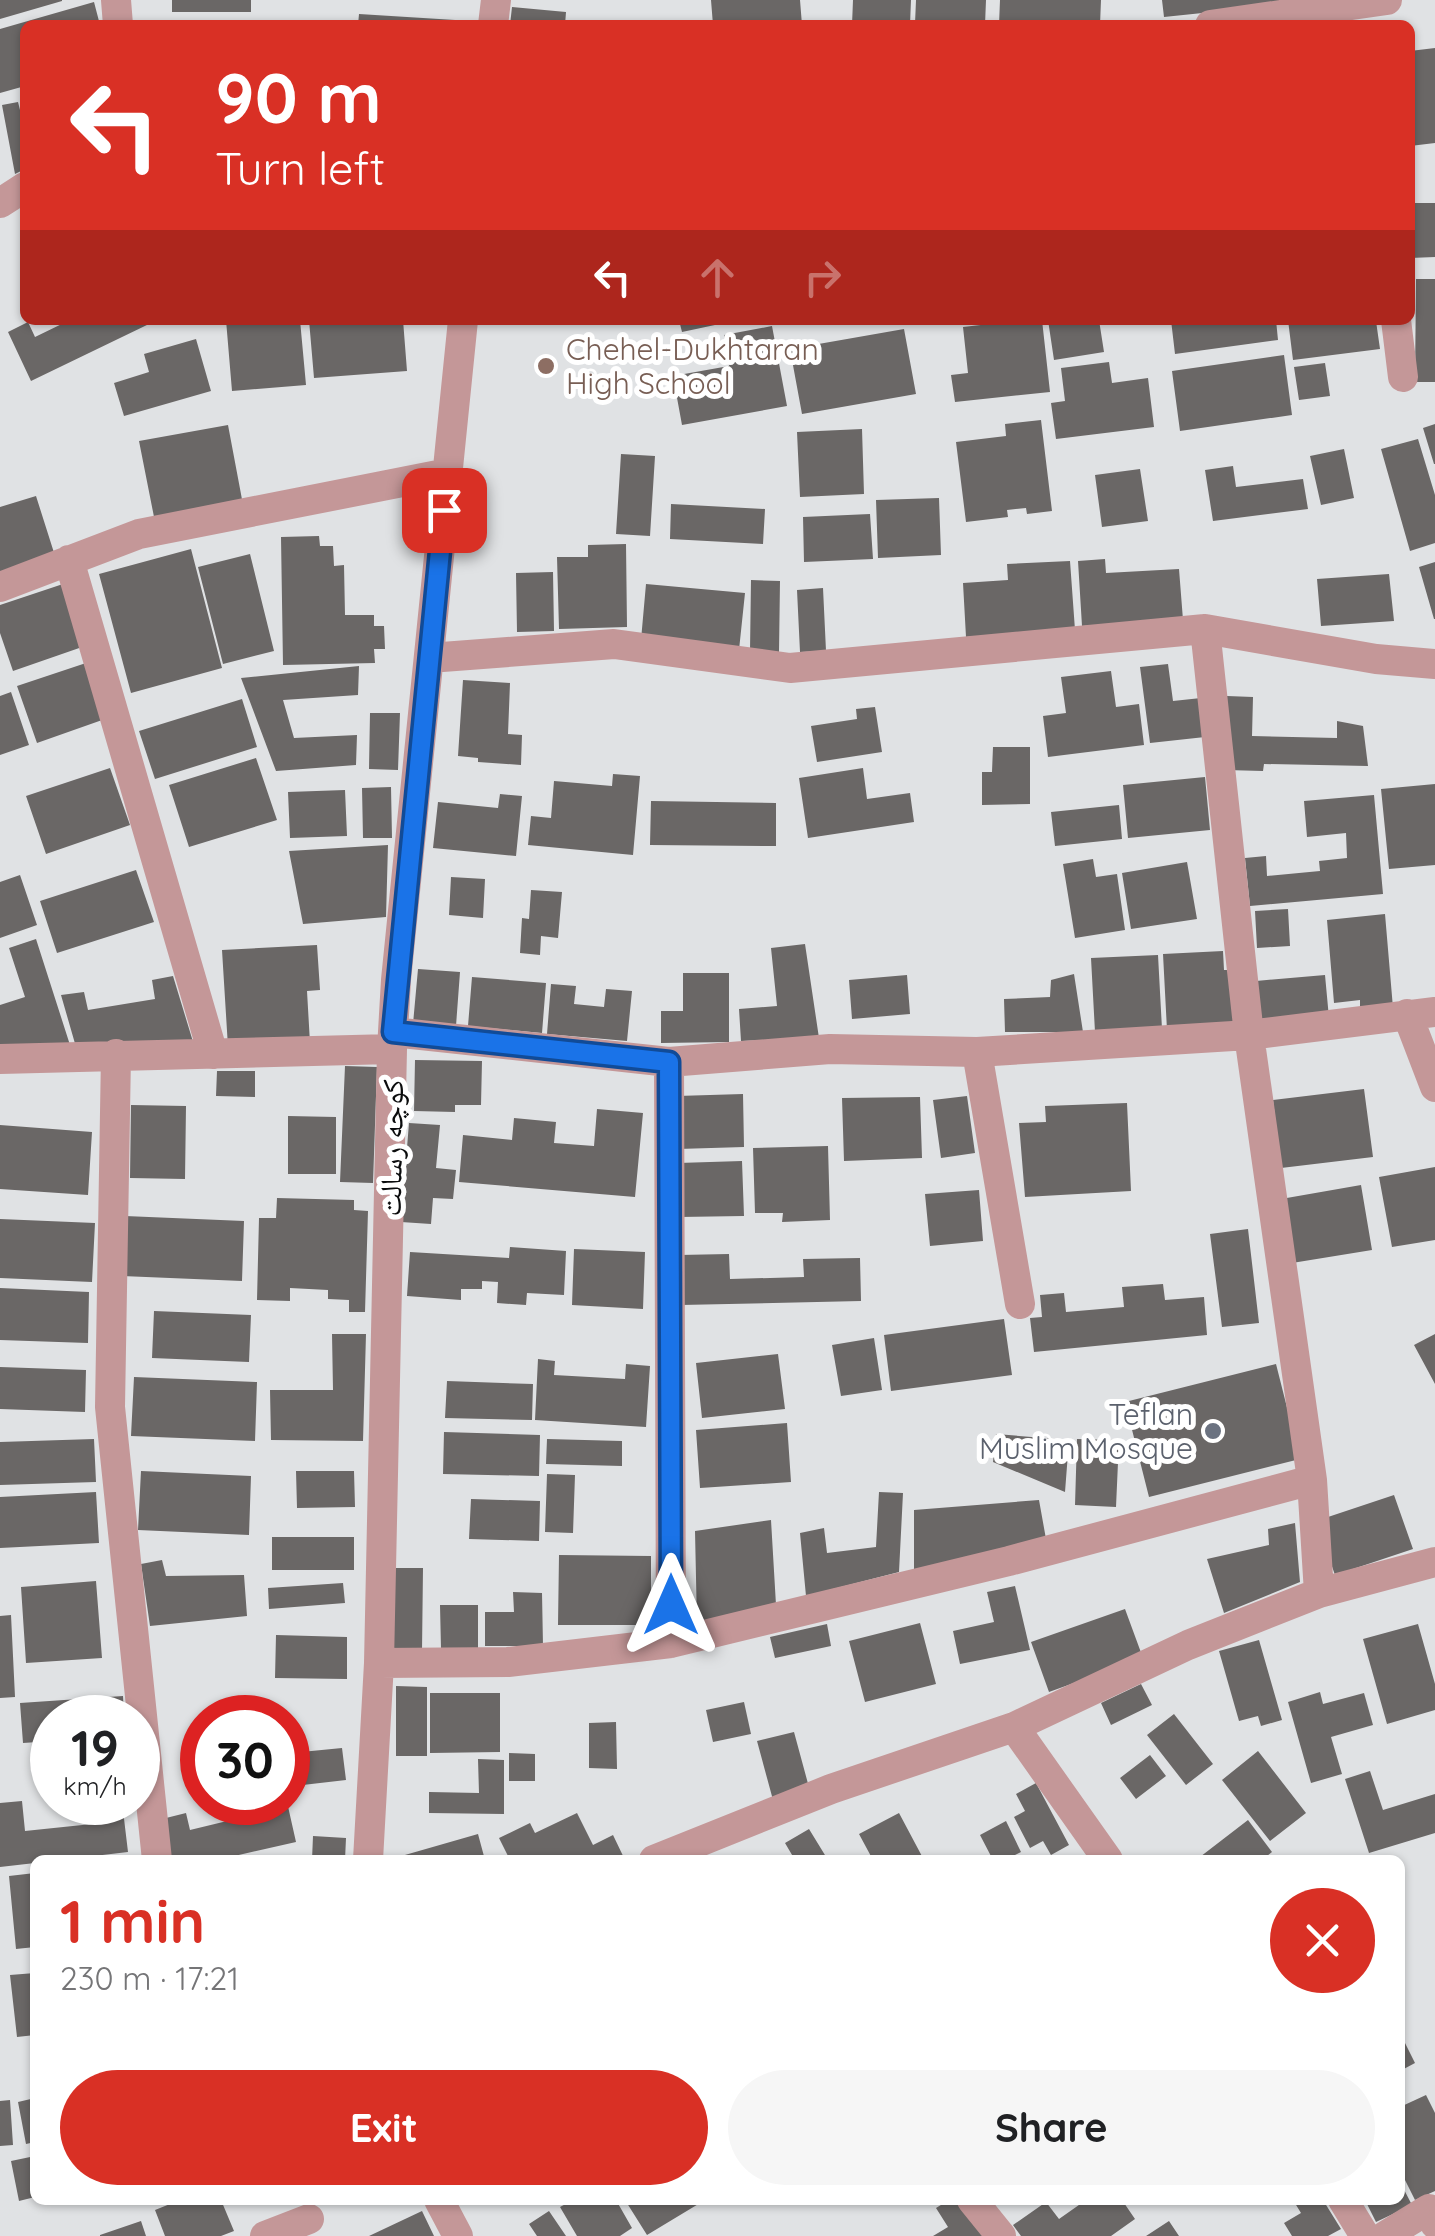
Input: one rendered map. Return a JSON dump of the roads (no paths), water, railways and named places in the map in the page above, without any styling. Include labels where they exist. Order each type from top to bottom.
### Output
[{"type":"street","points":[[1236,20],[1319,4],[1357,14],[1386,0]]},
{"type":"street","name":"کوچه رسالت","points":[[368,1855],[379,1664],[392,1041],[463,325]]},
{"type":"street","points":[[1397,325],[1403,377]]},
{"type":"street","points":[[0,587],[139,534],[448,473]]},
{"type":"street","points":[[69,560],[213,1054]]},
{"type":"street","points":[[429,658],[614,644],[790,668],[1205,630],[1376,659],[1435,664]]},
{"type":"street","points":[[1205,630],[1249,1035],[1312,1480],[1319,1594]]},
{"type":"street","points":[[0,1059],[213,1054],[392,1041],[669,1062],[830,1048],[976,1052],[1249,1035],[1421,1013],[1435,1087]]},
{"type":"street","points":[[976,1052],[1020,1304]]},
{"type":"street","points":[[116,1054],[110,1408],[156,1855]]},
{"type":"street","points":[[669,1062],[671,1644]]},
{"type":"street","points":[[379,1664],[508,1662],[671,1644],[1009,1562],[1312,1480]]},
{"type":"street","points":[[682,1855],[720,1848],[831,1789],[1014,1727],[1188,1645],[1319,1594],[1435,1562]]},
{"type":"street","points":[[1014,1727],[1104,1855]]},
{"type":"street","points":[[441,2205],[458,2236]]},
{"type":"street","points":[[976,2205],[1001,2236]]},
{"type":"street","points":[[1346,2205],[1365,2236]]},
{"type":"street","points":[[1385,2236],[1433,2213]]},
{"type":"street","points":[[265,2236],[311,2218]]},
{"type":"place","name":"Chehel-Dukhtaran High School","points":[[546,366]]},
{"type":"place","name":"Teflan Muslim Mosque","points":[[1213,1431]]}]
